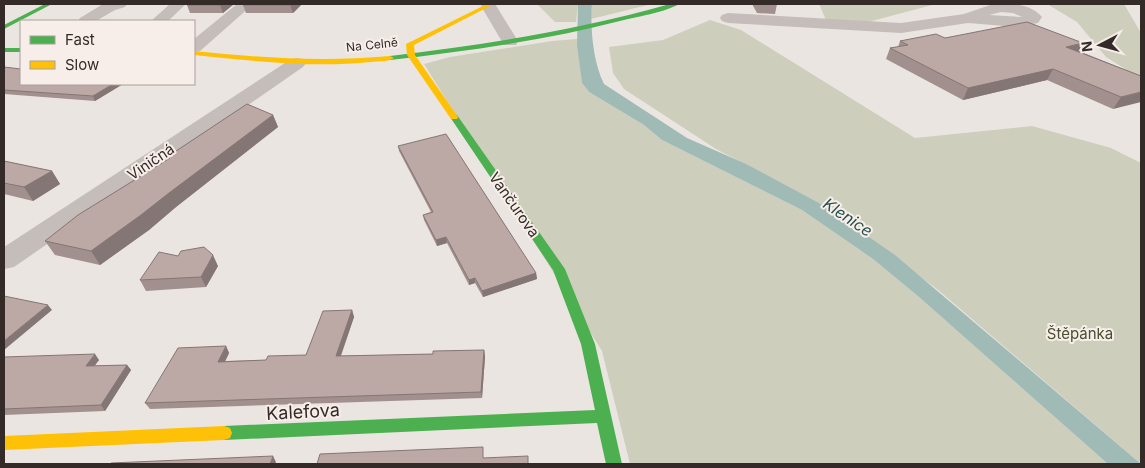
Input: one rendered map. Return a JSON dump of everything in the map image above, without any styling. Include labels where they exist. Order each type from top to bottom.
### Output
[{"type":"street","points":[[4,27],[49,4]]},
{"type":"street","points":[[88,20],[110,6],[120,4]]},
{"type":"street","points":[[160,20],[179,4]]},
{"type":"street","name":"Na Celně","points":[[195,53],[297,63],[349,62],[411,55],[551,33],[676,4]]},
{"type":"street","points":[[411,55],[410,44],[474,11],[490,5],[510,40]]},
{"type":"street","points":[[195,46],[242,6]]},
{"type":"street","points":[[728,18],[902,28],[968,18]]},
{"type":"street","points":[[4,50],[20,50]]},
{"type":"street","name":"Vančurova","points":[[411,55],[559,269],[588,344],[614,464]]},
{"type":"street","name":"Viničná","points":[[4,260],[297,63]]},
{"type":"street","name":"Kalefova","points":[[4,443],[604,416]]},
{"type":"green space","points":[[537,4],[578,4],[576,22],[555,22]]},
{"type":"green space","points":[[592,4],[652,4],[591,19]]},
{"type":"green space","points":[[819,4],[936,4],[868,22],[826,20]]},
{"type":"green space","points":[[1047,4],[1124,4],[1141,33],[1141,79],[1106,57],[1077,22]]},
{"type":"green space","name":"Štěpánka","points":[[710,20],[741,30],[915,138],[1032,126],[1111,148],[1141,163],[1141,464],[937,289],[821,204],[716,149],[624,89],[613,73],[609,47],[663,40]]},
{"type":"green space","points":[[577,39],[582,83],[589,92],[644,125],[662,140],[802,210],[873,259],[919,297],[1108,464],[630,464],[602,351],[424,64],[450,57],[552,41]]},
{"type":"water","points":[[578,4],[592,4],[593,45],[597,66],[604,84],[687,138],[746,164],[821,204],[895,255],[1141,464],[1108,464],[919,297],[873,259],[802,210],[662,140],[644,125],[589,92],[582,83],[577,45]]},
{"type":"building","points":[[188,4],[222,4],[187,5]]},
{"type":"building","points":[[244,4],[291,4],[243,5]]},
{"type":"building","points":[[1027,22],[1083,43],[1066,47],[1141,76],[1141,92],[1121,97],[1053,69],[968,88],[890,48],[908,45],[900,41],[936,34],[945,38]]},
{"type":"building","points":[[4,67],[20,69],[20,85],[111,85],[93,96],[4,90]]},
{"type":"building","points":[[247,104],[273,115],[91,251],[45,241],[78,215],[170,158],[167,157]]},
{"type":"building","points":[[446,134],[536,273],[482,291],[475,278],[469,280],[446,237],[436,240],[423,215],[433,212],[398,146]]},
{"type":"building","points":[[4,161],[52,171],[24,187],[4,183]]},
{"type":"building","points":[[204,247],[213,255],[201,277],[140,280],[159,252],[178,256],[181,251]]},
{"type":"building","points":[[4,296],[48,305],[4,341]]},
{"type":"building","points":[[352,310],[336,356],[433,354],[433,351],[484,350],[481,392],[145,403],[178,348],[226,346],[218,362],[266,360],[268,356],[306,355],[323,311]]},
{"type":"building","points":[[95,354],[86,366],[127,365],[101,405],[4,409],[4,357]]},
{"type":"building","points":[[483,447],[483,458],[528,456],[528,464],[317,464],[320,454]]},
{"type":"building","points":[[273,456],[270,464],[110,464],[111,463]]},
{"type":"traffic: fast","points":[[4,27],[49,4]]},
{"type":"traffic: fast","points":[[390,58],[534,38],[606,23],[676,4]]},
{"type":"traffic: fast","points":[[4,50],[20,50]]},
{"type":"traffic: fast","points":[[454,117],[559,269],[588,344],[614,464]]},
{"type":"traffic: fast","points":[[224,433],[604,416]]},
{"type":"traffic: slow","points":[[454,117],[411,55],[410,44],[491,4]]},
{"type":"traffic: slow","points":[[195,53],[268,60],[316,62],[390,58]]},
{"type":"traffic: slow","points":[[4,443],[224,433]]},
{"type":"water label","name":"Klenice","points":[[848,217]]}]
